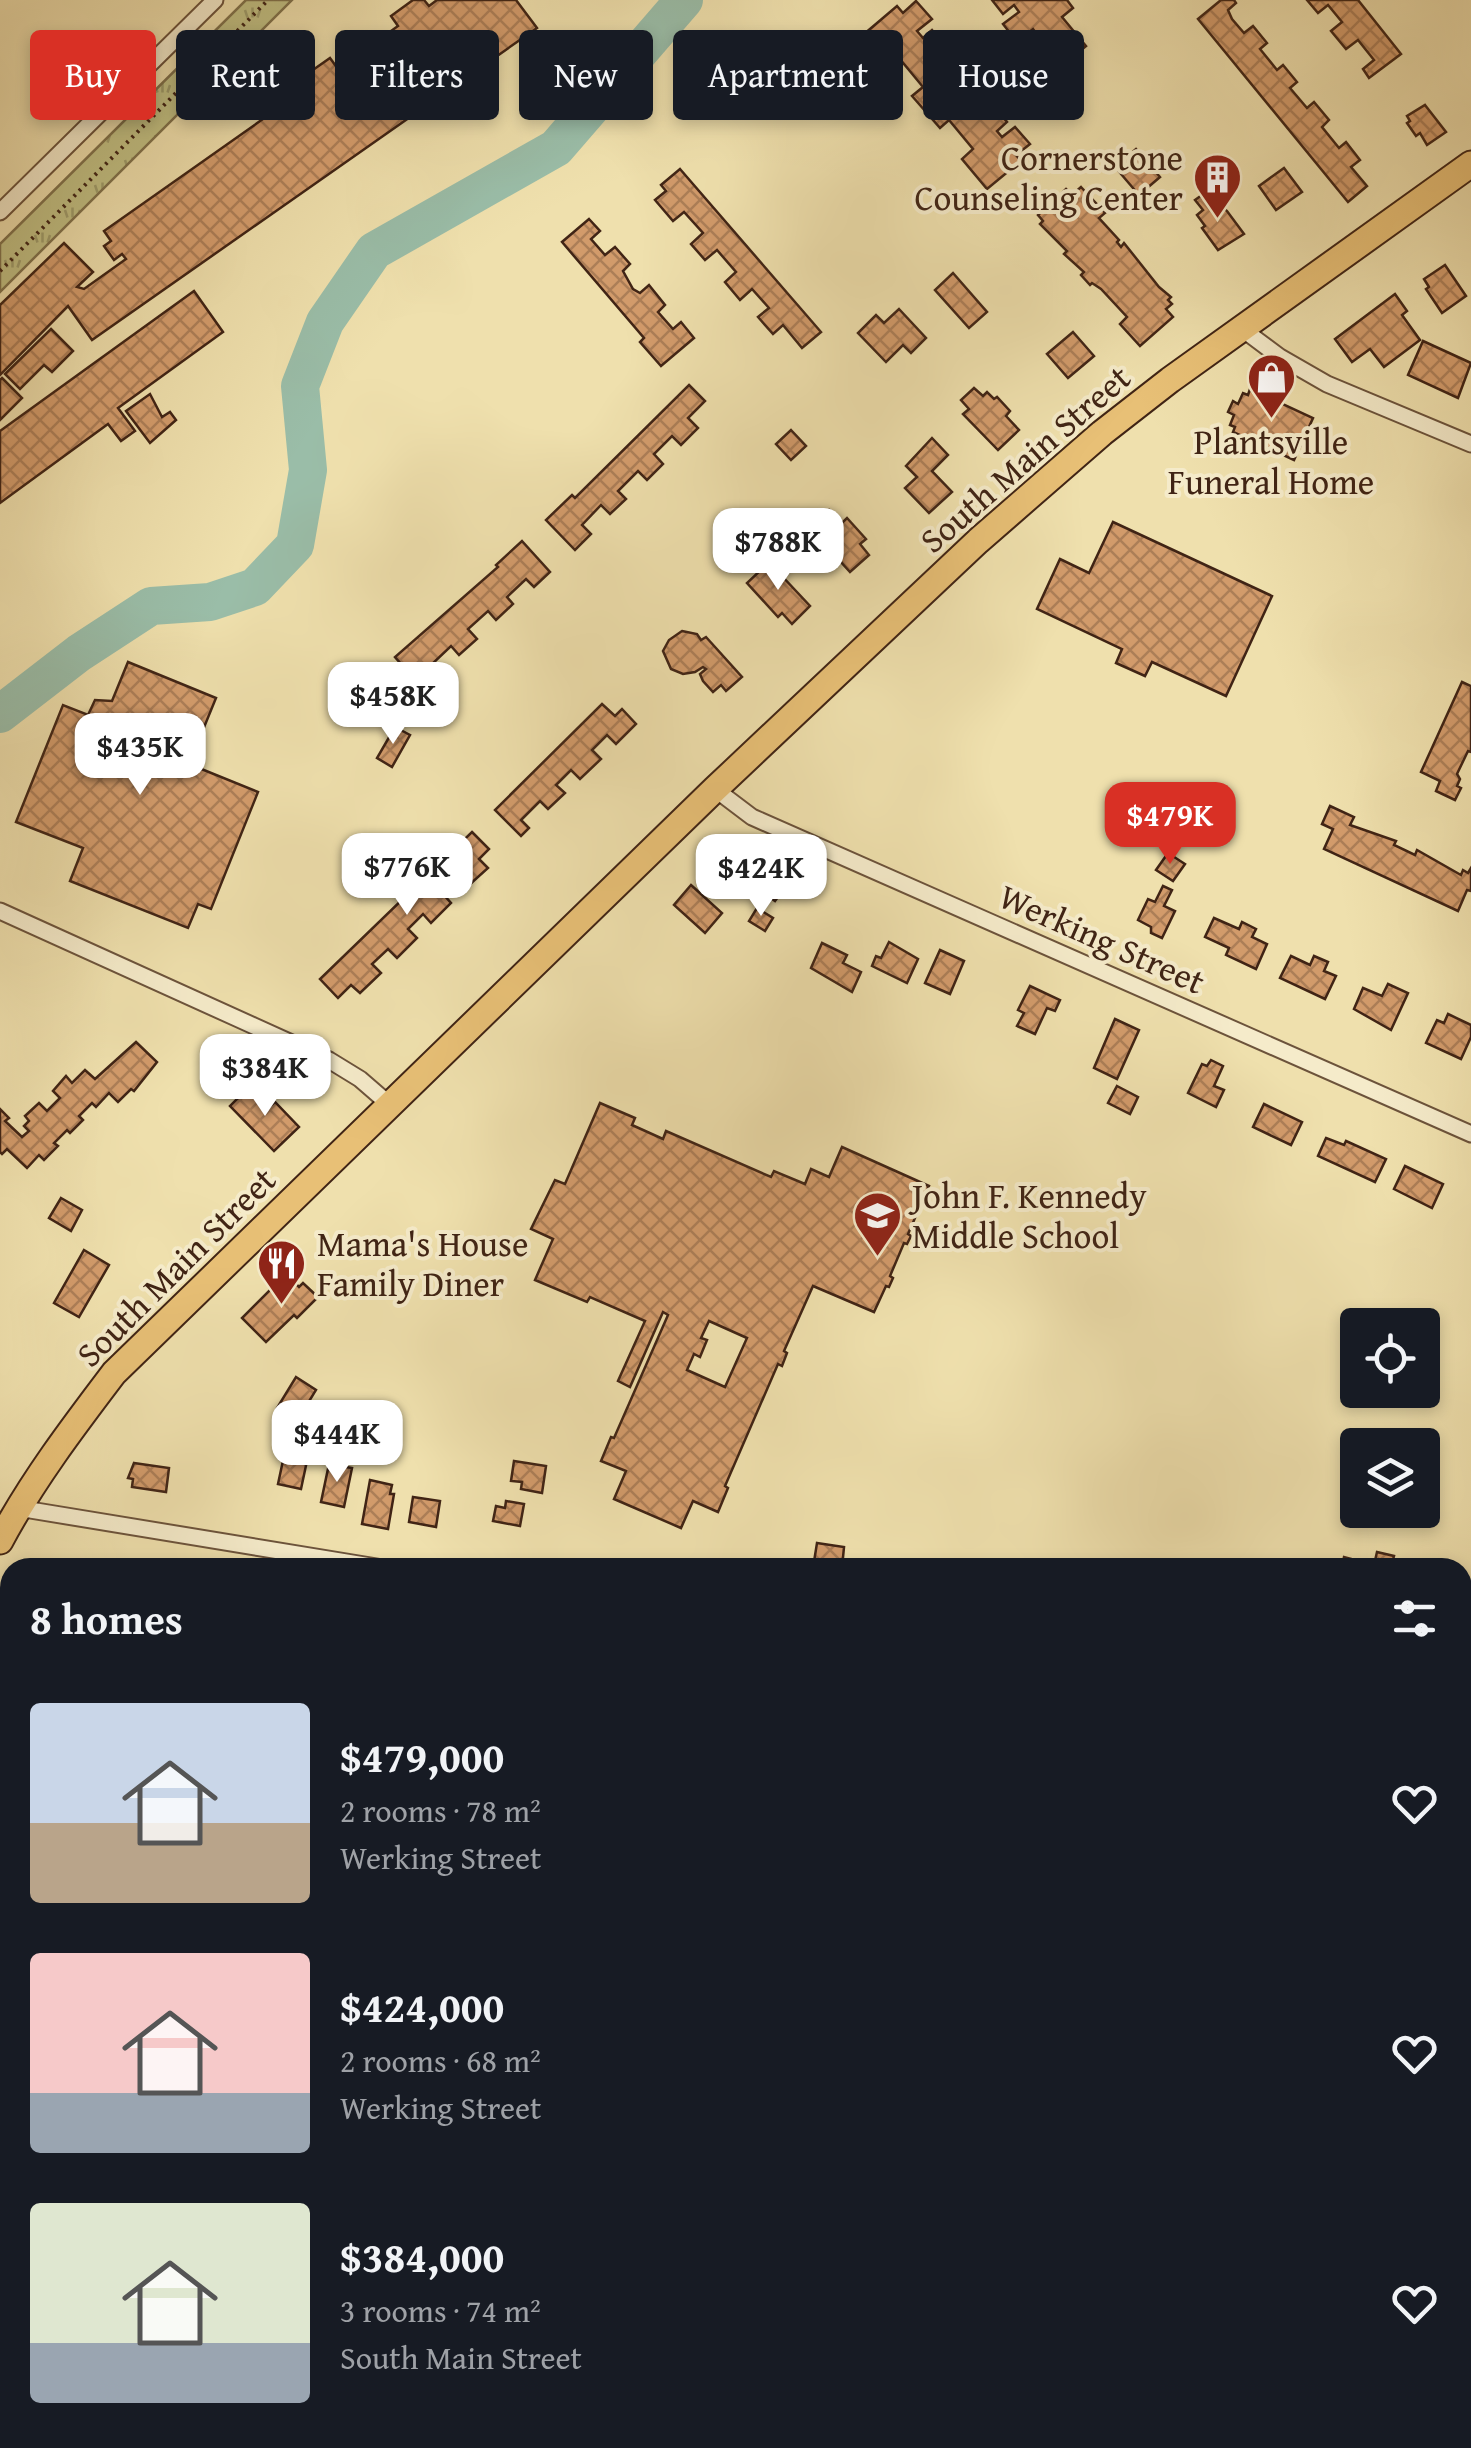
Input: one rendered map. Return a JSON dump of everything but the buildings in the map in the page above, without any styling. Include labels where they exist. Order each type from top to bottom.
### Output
[{"type":"highway","name":"South Main Street","points":[[0,1541],[73,1426],[114,1373],[716,788],[978,542],[1102,434],[1241,328],[1471,164]]},
{"type":"street","points":[[0,212],[214,0]]},
{"type":"street","points":[[1241,328],[1280,357],[1327,384],[1471,444]]},
{"type":"street","name":"Werking Street","points":[[716,788],[752,817],[1471,1134]]},
{"type":"street","points":[[0,911],[329,1060],[360,1079],[390,1105]]},
{"type":"street","points":[[18,1508],[296,1558]]},
{"type":"path","points":[[0,271],[268,0]]},
{"type":"green space","points":[[246,0],[292,0],[262,30],[216,30]]},
{"type":"green space","points":[[176,69],[176,116],[0,292],[0,244],[125,120],[156,120],[156,89]]},
{"type":"waterway","points":[[0,714],[79,653],[151,606],[210,602],[255,587],[295,545],[308,470],[300,386],[325,322],[374,251],[556,148],[684,0]]},
{"type":"place","name":"Cornerstone Counseling Center","points":[[1218,220]]},
{"type":"place","name":"Plantsville Funeral Home","points":[[1271,420]]},
{"type":"place","name":"John F. Kennedy Middle School","points":[[877,1258]]},
{"type":"place","name":"Mama's House Family Diner","points":[[282,1306]]}]
